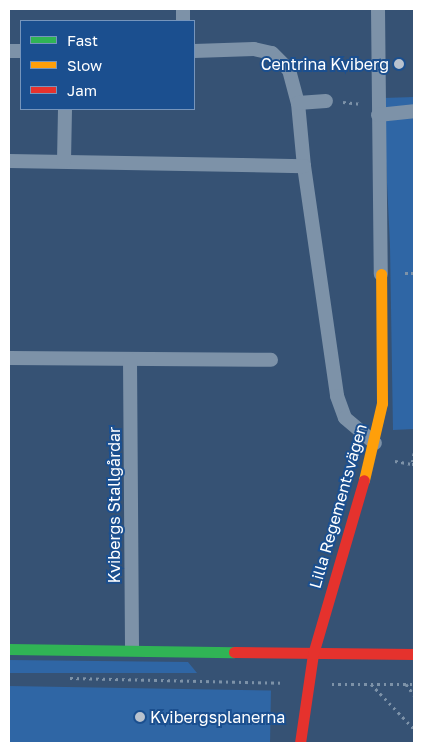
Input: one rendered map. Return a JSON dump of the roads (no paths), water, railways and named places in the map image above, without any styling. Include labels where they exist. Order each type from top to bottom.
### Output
[{"type":"street","name":"Lilla Regementsvägen","points":[[300,743],[313,654],[375,443],[382,403],[381,274]]},
{"type":"street","points":[[9,649],[132,649],[313,654],[414,654]]},
{"type":"lane","points":[[378,9],[381,274]]},
{"type":"lane","points":[[195,51],[254,49],[272,53],[289,70],[298,103],[304,166],[337,396],[345,418],[375,443]]},
{"type":"lane","points":[[298,103],[326,101]]},
{"type":"lane","points":[[64,161],[65,110]]},
{"type":"lane","points":[[378,110],[414,111]]},
{"type":"lane","points":[[9,161],[304,166]]},
{"type":"lane","points":[[9,358],[271,360]]},
{"type":"lane","name":"Kvibergs Stallgårdar","points":[[130,360],[132,649]]},
{"type":"place","name":"Centrina Kviberg","points":[[399,64]]},
{"type":"place","name":"Kvibergsplanerna","points":[[140,717]]}]
